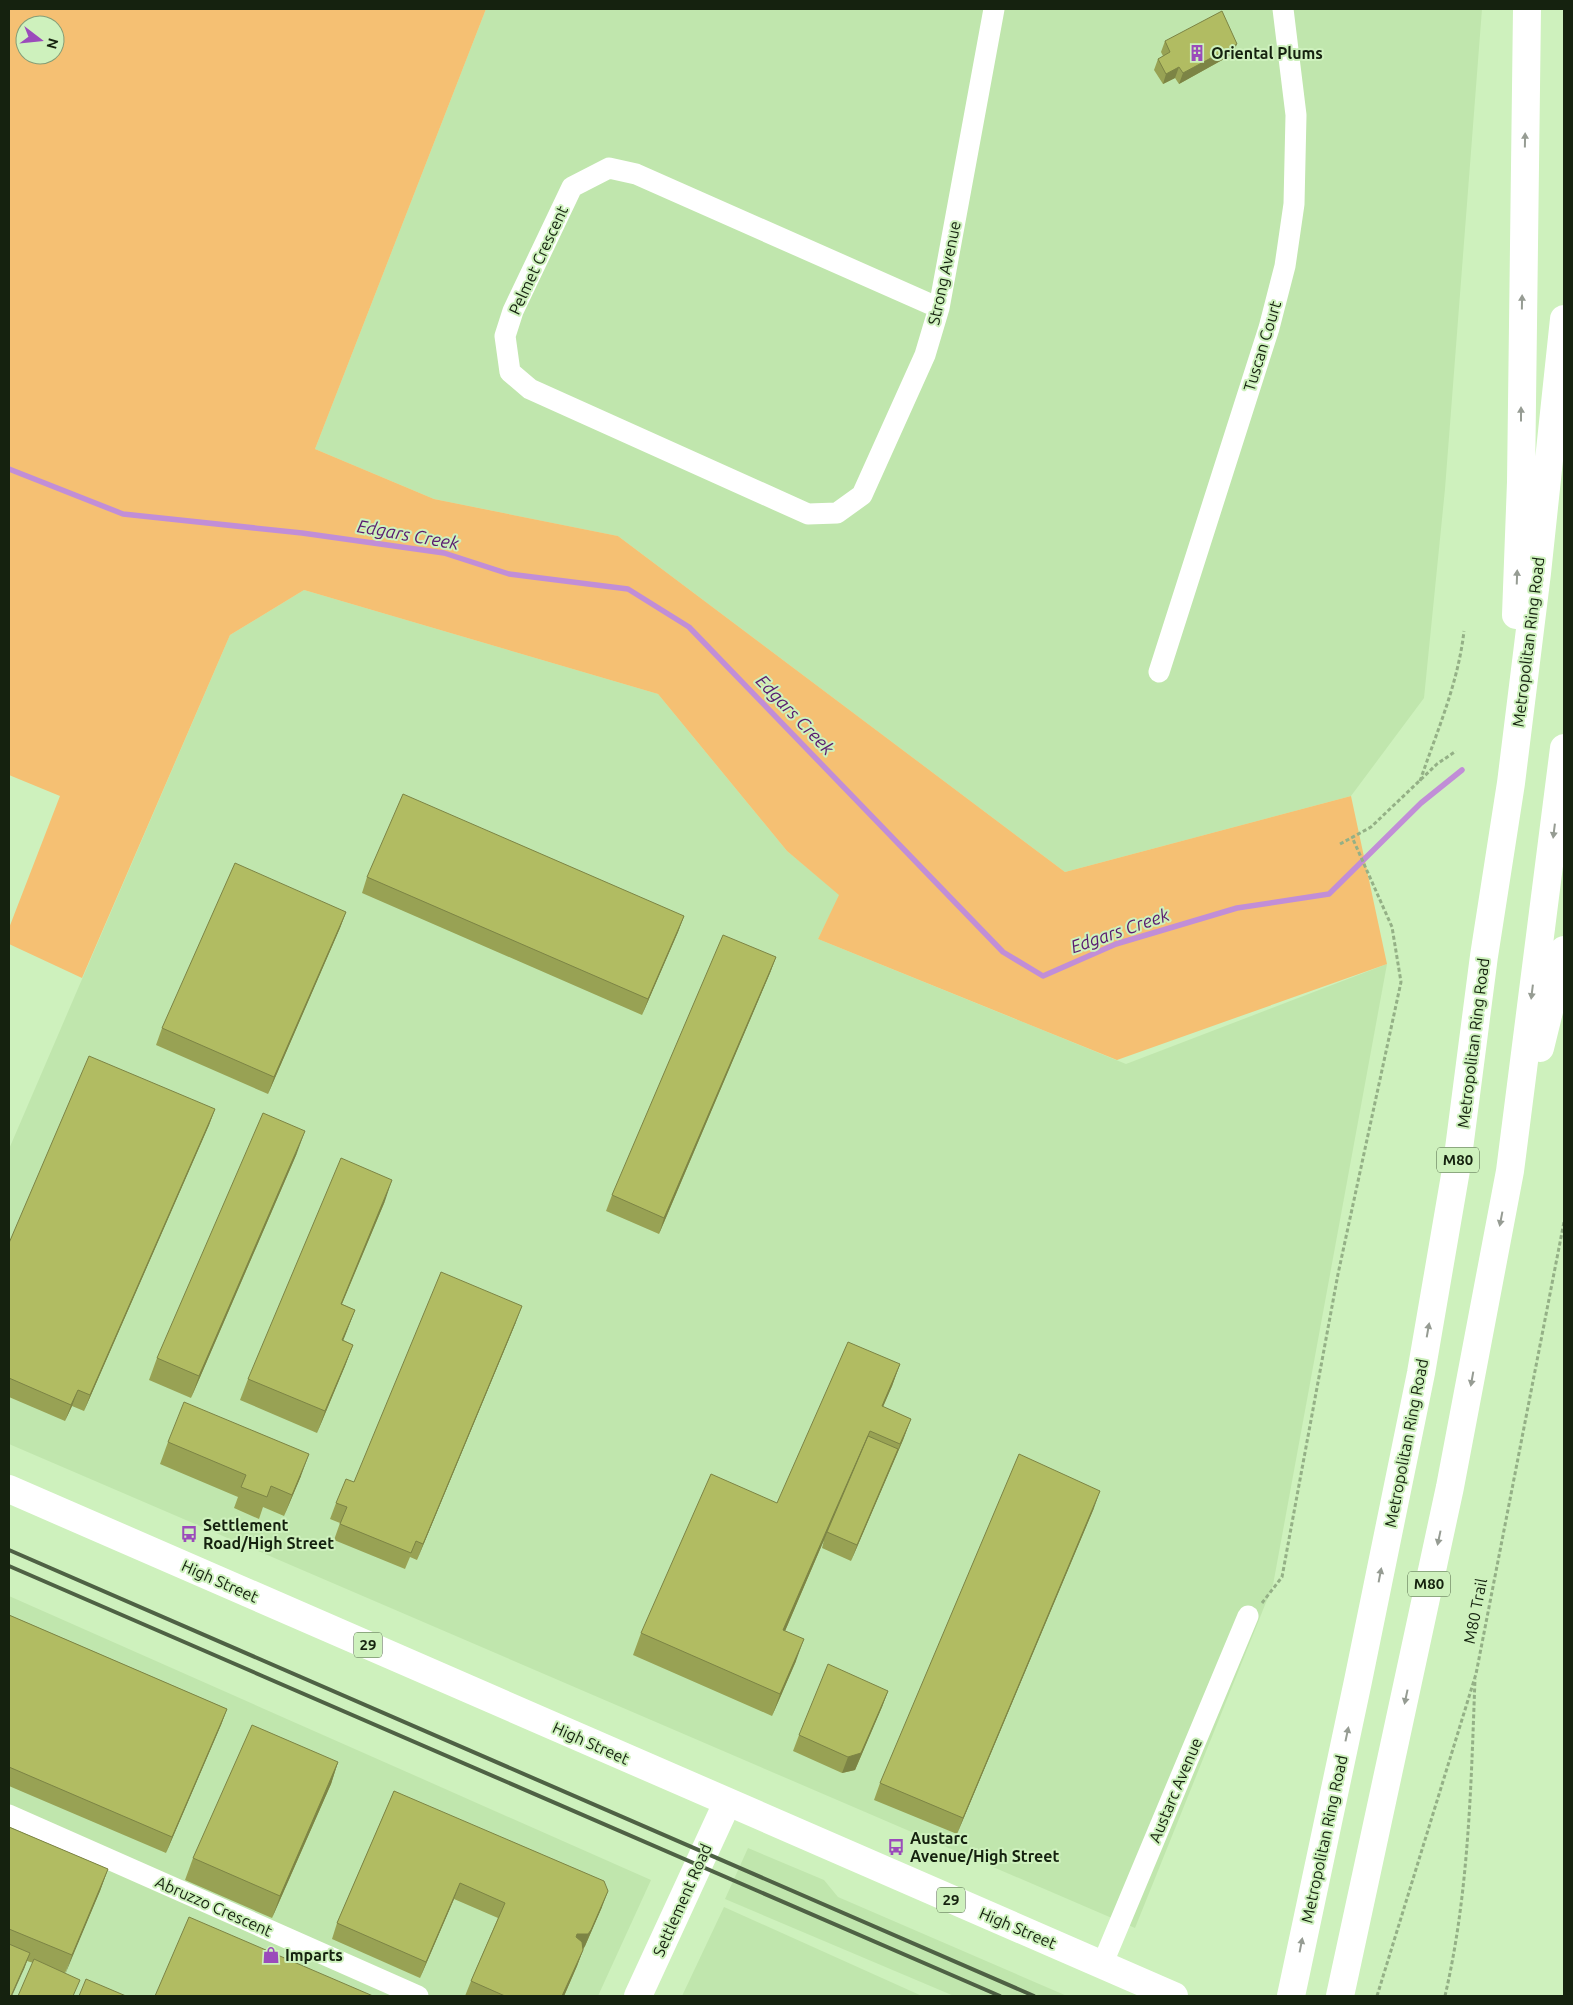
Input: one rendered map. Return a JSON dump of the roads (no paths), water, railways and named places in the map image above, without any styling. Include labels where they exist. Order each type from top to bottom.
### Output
[{"type":"main road","points":[[1511,783],[1521,482],[1527,9]]},
{"type":"main road","name":"Metropolitan Ring Road","points":[[1291,1994],[1360,1672],[1421,1373],[1458,1164],[1484,956],[1511,783],[1538,564],[1564,319]]},
{"type":"main road","name":"M80","points":[[1340,1996],[1452,1477],[1510,1171],[1564,748]]},
{"type":"main road","points":[[1510,1171],[1564,950]]},
{"type":"main road","name":"High Street","points":[[9,1488],[727,1803],[1174,1996]]},
{"type":"main road","name":"Settlement Road","points":[[638,1996],[727,1803]]},
{"type":"street","name":"Strong Avenue","points":[[837,513],[862,495],[924,355],[938,308],[994,9]]},
{"type":"street","name":"Tuscan Court","points":[[1159,672],[1269,328],[1285,266],[1294,204],[1296,115],[1283,9]]},
{"type":"street","name":"Pelmet Crescent","points":[[837,513],[808,514],[530,389],[510,372],[505,336],[513,311],[572,187],[609,168],[636,174],[938,308]]},
{"type":"street","name":"Austarc Avenue","points":[[1102,1965],[1248,1616]]},
{"type":"street","name":"Abruzzo Crescent","points":[[9,1815],[418,1996]]},
{"type":"waterway","name":"Edgars Creek","points":[[9,469],[123,514],[302,533],[444,553],[509,574],[628,589],[689,627],[1003,952],[1043,976],[1116,944],[1237,908],[1329,894],[1421,803],[1462,770]]},
{"type":"railway","points":[[9,1550],[1034,1996]]},
{"type":"railway","points":[[9,1566],[1000,1996]]},
{"type":"place","name":"Oriental Plums","points":[[1197,53]]},
{"type":"place","name":"Settlement Road/High Street","points":[[189,1534]]},
{"type":"place","name":"Austarc Avenue/High Street","points":[[896,1847]]},
{"type":"place","name":"Imparts","points":[[271,1955]]}]
